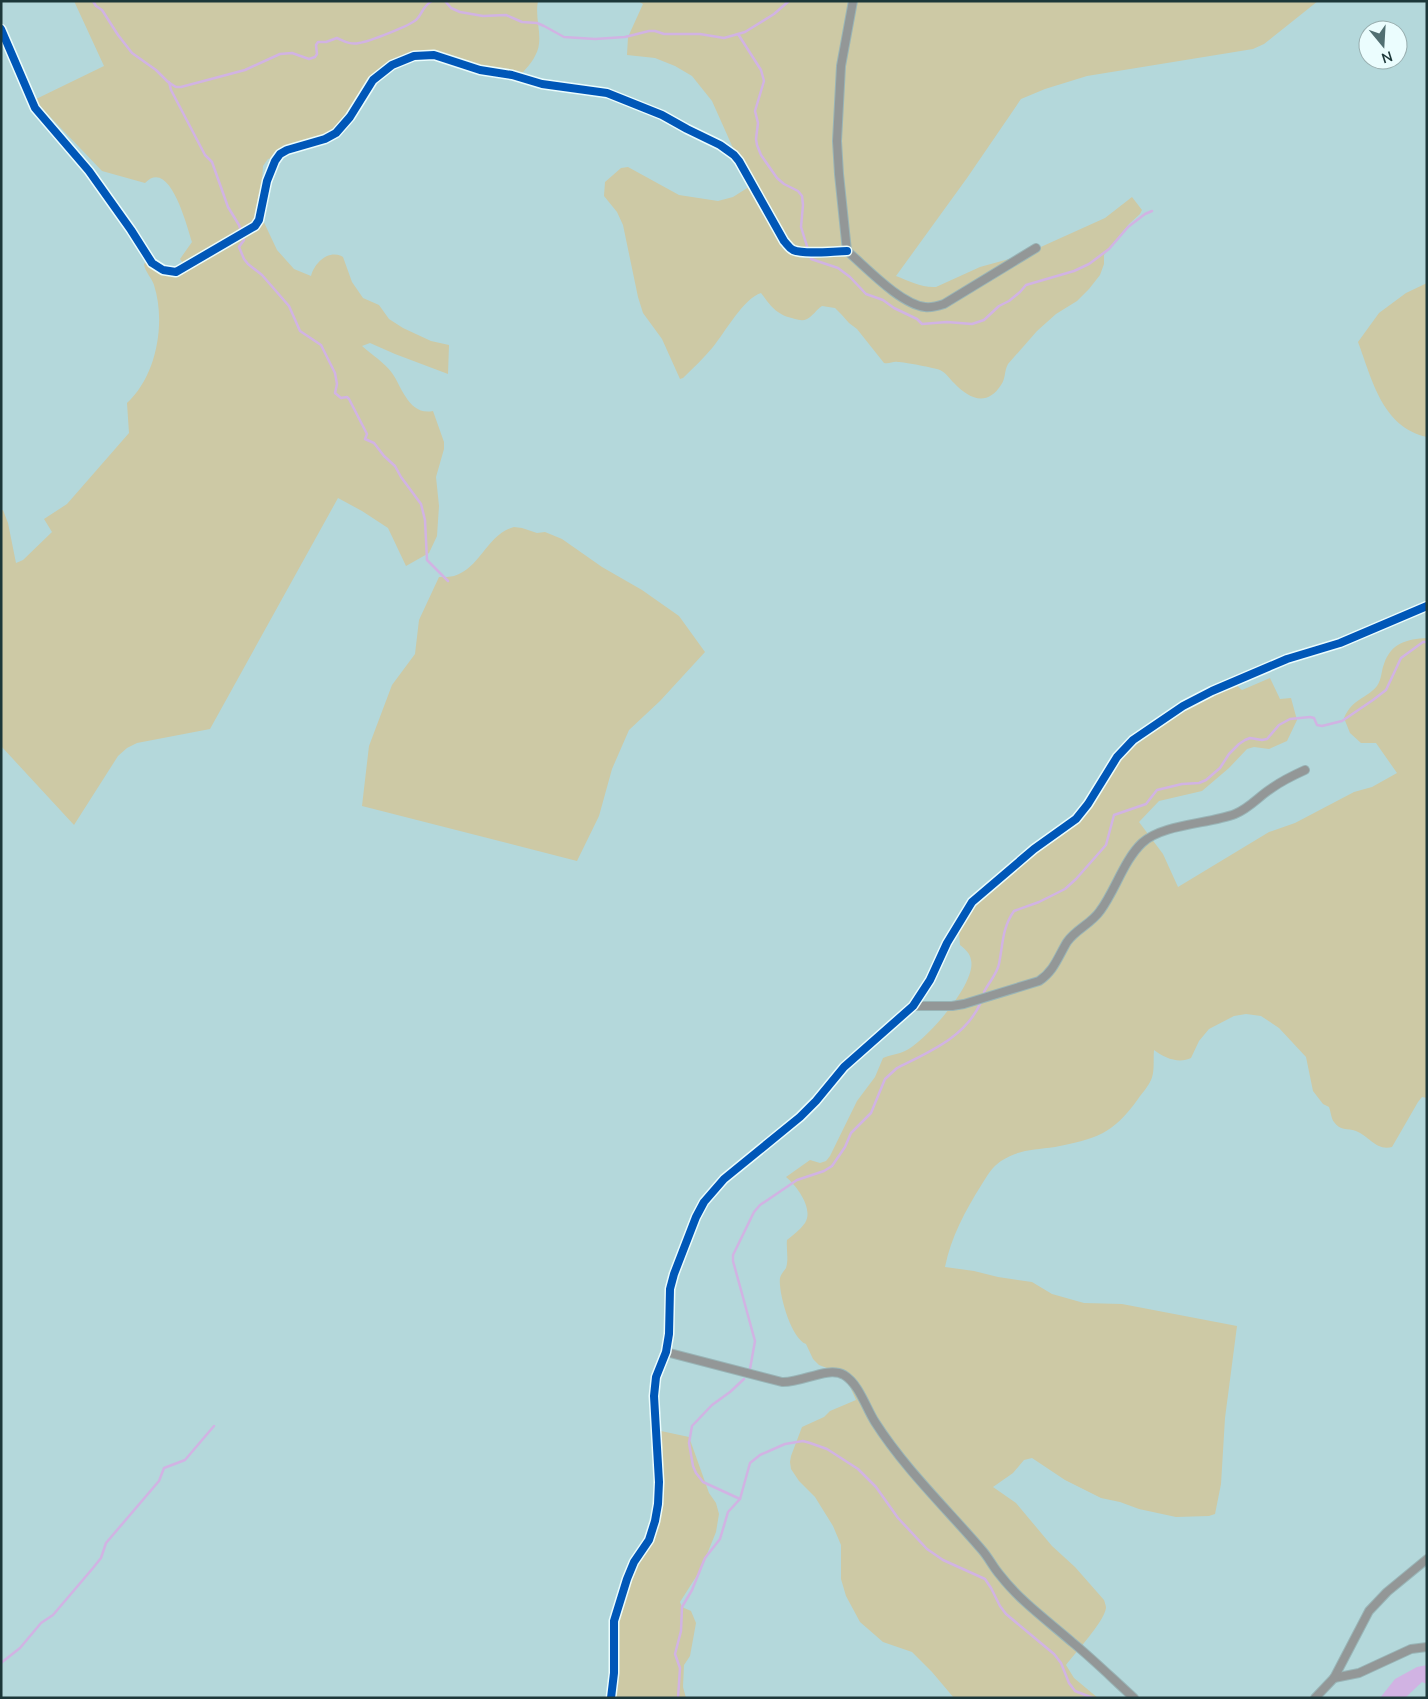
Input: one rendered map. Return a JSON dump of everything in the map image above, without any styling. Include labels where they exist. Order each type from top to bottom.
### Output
[{"type":"street","points":[[853,1],[841,66],[837,141],[838,174],[847,251],[892,291],[916,305],[935,307],[944,304],[1036,248]]},
{"type":"street","points":[[1,29],[38,112],[89,171],[152,263],[170,272],[176,272],[189,265],[255,226],[259,220],[267,181],[275,160],[280,154],[331,136],[344,126],[373,80],[392,65],[414,56],[426,55],[434,55],[480,70],[512,75],[542,84],[607,93],[662,115],[720,145],[734,155],[750,178],[784,241],[795,251],[847,251]]},
{"type":"street","points":[[611,1698],[614,1673],[614,1621],[634,1562],[649,1540],[658,1504],[659,1482],[654,1396],[656,1377],[666,1352],[669,1334],[670,1289],[696,1217],[704,1202],[724,1180],[800,1117],[844,1067],[913,1006],[930,980],[961,918],[972,902],[1034,849],[1076,819],[1088,804],[1117,757],[1133,740],[1183,706],[1212,691],[1287,659],[1340,643],[1427,606]]},
{"type":"street","points":[[913,1006],[952,1006],[964,1004],[1039,981],[1055,965],[1074,933],[1088,925],[1100,912],[1115,888],[1132,854],[1141,843],[1159,833],[1237,813],[1250,807],[1270,788],[1306,770]]},
{"type":"street","points":[[666,1352],[782,1382],[791,1382],[829,1372],[837,1372],[846,1377],[853,1384],[876,1423],[910,1468],[984,1552],[1000,1575],[1020,1598],[1106,1670],[1134,1698]]},
{"type":"street","points":[[1315,1698],[1334,1678],[1369,1612],[1386,1592],[1427,1559]]},
{"type":"street","points":[[1334,1678],[1359,1673],[1411,1649],[1427,1647]]},
{"type":"shaded area","points":[[74,1],[538,1],[539,43],[535,56],[521,75],[430,57],[397,64],[377,77],[347,122],[318,144],[268,159],[263,166],[260,214],[277,250],[294,269],[311,276],[323,258],[333,255],[343,257],[352,282],[363,298],[379,305],[389,319],[403,328],[431,341],[449,345],[448,374],[370,343],[362,346],[389,369],[412,405],[425,411],[433,411],[444,442],[444,449],[436,477],[439,506],[437,536],[429,553],[406,566],[388,528],[338,498],[210,729],[137,743],[127,748],[118,756],[74,825],[1,746],[1,511],[3,510],[8,523],[16,563],[23,560],[52,532],[44,519],[67,504],[129,433],[127,403],[146,378],[152,364],[159,331],[158,300],[153,282],[144,264],[146,262],[165,271],[186,267],[180,259],[192,242],[182,210],[170,186],[162,179],[154,177],[145,183],[102,171],[34,100],[104,66]]},
{"type":"shaded area","points":[[638,1],[1318,1],[1264,44],[1253,49],[1087,76],[1045,89],[1021,99],[896,276],[921,285],[936,287],[980,267],[1023,255],[1105,218],[1132,197],[1142,210],[1104,255],[1104,264],[1100,275],[1089,289],[1077,301],[1056,314],[1037,331],[1008,364],[1003,382],[996,392],[984,398],[978,398],[960,389],[940,370],[901,362],[884,363],[857,329],[835,308],[822,306],[807,319],[798,320],[779,313],[761,293],[748,301],[710,351],[680,379],[662,339],[643,313],[623,225],[617,212],[604,196],[605,182],[621,168],[628,167],[679,195],[718,201],[733,197],[752,185],[712,101],[692,76],[675,66],[655,58],[627,55],[628,37],[643,4]]},
{"type":"shaded area","points":[[1427,283],[1427,437],[1412,432],[1399,423],[1389,412],[1374,386],[1358,342],[1379,313],[1406,293]]},
{"type":"shaded area","points":[[514,527],[537,533],[545,532],[562,539],[602,567],[642,590],[679,616],[705,652],[660,701],[629,730],[612,769],[599,816],[577,861],[362,806],[369,746],[392,685],[415,654],[419,620],[439,577],[454,576],[463,572],[471,566],[497,537],[504,531]]},
{"type":"shaded area","points":[[1427,638],[1427,1098],[1422,1097],[1418,1102],[1392,1147],[1381,1147],[1361,1133],[1336,1125],[1332,1119],[1329,1107],[1323,1104],[1313,1091],[1306,1057],[1279,1028],[1261,1016],[1246,1014],[1234,1016],[1209,1029],[1199,1041],[1191,1058],[1186,1060],[1172,1059],[1154,1050],[1151,1080],[1129,1111],[1112,1127],[1093,1138],[1055,1147],[1021,1152],[998,1163],[986,1178],[959,1224],[945,1267],[1032,1282],[1052,1294],[1084,1303],[1122,1304],[1237,1326],[1225,1418],[1221,1484],[1215,1514],[1209,1516],[1176,1517],[1101,1498],[1065,1480],[1032,1458],[1024,1460],[1013,1473],[993,1487],[1016,1503],[1052,1546],[1075,1567],[1104,1600],[1106,1608],[1100,1621],[1066,1665],[1074,1678],[1098,1698],[954,1698],[912,1652],[883,1642],[860,1622],[846,1596],[841,1579],[841,1545],[833,1526],[815,1497],[799,1481],[791,1469],[791,1456],[802,1427],[824,1417],[830,1411],[856,1400],[847,1380],[832,1370],[819,1365],[813,1359],[806,1344],[795,1334],[783,1304],[780,1277],[787,1265],[787,1240],[799,1230],[807,1217],[803,1198],[786,1177],[810,1160],[820,1163],[826,1161],[857,1101],[875,1077],[883,1058],[903,1052],[925,1036],[937,1024],[958,996],[971,970],[970,955],[960,945],[959,933],[953,931],[959,921],[1019,864],[1070,828],[1116,760],[1173,717],[1235,684],[1242,690],[1270,678],[1280,699],[1291,698],[1297,720],[1287,741],[1269,749],[1254,747],[1247,749],[1229,768],[1202,791],[1159,801],[1139,822],[1163,854],[1178,887],[1269,832],[1295,823],[1354,792],[1372,787],[1397,773],[1376,743],[1361,743],[1350,733],[1344,718],[1355,703],[1373,691],[1377,686],[1387,657],[1395,647],[1406,641]]},
{"type":"shaded area","points":[[661,1431],[689,1437],[709,1493],[716,1503],[719,1514],[716,1532],[701,1569],[680,1602],[682,1607],[691,1611],[696,1623],[690,1656],[684,1665],[683,1687],[686,1698],[608,1698],[612,1641],[627,1582],[658,1521]]},
{"type":"shaded area","points":[[1427,1665],[1427,1684],[1422,1682],[1405,1698],[1380,1698],[1395,1679],[1417,1667]]},
{"type":"waterway","points":[[93,1],[102,10],[132,53],[176,87],[245,70],[280,54],[292,53],[309,59],[317,54],[316,45],[318,42],[326,42],[337,38],[353,43],[371,40],[413,22],[432,1]]},
{"type":"waterway","points":[[445,1],[451,8],[460,12],[483,16],[506,15],[522,22],[537,23],[564,37],[595,39],[625,37],[649,31],[664,34],[700,34],[724,38],[745,32],[774,14],[789,1]]},
{"type":"waterway","points":[[738,34],[761,70],[764,81],[755,111],[758,123],[757,145],[761,155],[777,178],[798,191],[802,196],[801,227],[811,259],[838,268],[850,277],[866,294],[883,300],[894,308],[917,319],[922,324],[947,322],[972,324],[984,320],[999,306],[1020,292],[1026,285],[1074,271],[1089,264],[1109,249],[1128,227],[1152,211]]},
{"type":"waterway","points":[[169,82],[171,90],[205,155],[212,162],[228,207],[239,225],[244,240],[239,247],[244,259],[262,275],[289,306],[300,331],[321,345],[335,373],[337,384],[335,393],[341,398],[347,397],[349,399],[367,434],[365,439],[374,443],[395,466],[421,504],[425,520],[427,560],[448,581]]},
{"type":"waterway","points":[[984,992],[998,968],[1005,930],[1014,911],[1039,902],[1065,889],[1076,879],[1106,845],[1114,815],[1146,804],[1157,790],[1182,784],[1199,783],[1206,780],[1220,768],[1229,754],[1239,744],[1250,738],[1267,739],[1279,725],[1290,719],[1310,717],[1314,718],[1317,725],[1322,726],[1342,721],[1386,690],[1401,658],[1423,642],[1427,642]]},
{"type":"waterway","points":[[750,1369],[755,1341],[733,1255],[754,1212],[760,1205],[797,1180],[824,1171],[832,1166],[845,1147],[851,1133],[871,1113],[885,1079],[897,1068],[934,1049],[956,1034],[966,1025],[981,1002]]},
{"type":"waterway","points":[[740,1499],[703,1482],[693,1466],[689,1443],[692,1426],[712,1405],[744,1379]]},
{"type":"waterway","points":[[1,1663],[20,1648],[41,1623],[53,1615],[93,1568],[101,1558],[106,1543],[159,1481],[164,1468],[185,1460],[214,1426]]},
{"type":"waterway","points":[[678,1698],[680,1668],[675,1654],[681,1631],[682,1607],[692,1590],[705,1558],[720,1539],[728,1512],[740,1499],[750,1463],[760,1455],[785,1444],[803,1441],[827,1449],[858,1469],[876,1487],[898,1518],[927,1549],[943,1560],[985,1579],[1006,1614],[1054,1654],[1061,1663],[1069,1683],[1075,1691],[1093,1698]]},
{"type":"cycle path","points":[[1,29],[35,108],[89,171],[152,263],[163,270],[176,272],[255,226],[259,220],[267,181],[280,154],[287,150],[325,139],[336,133],[350,117],[373,80],[392,65],[414,56],[434,55],[480,70],[512,75],[542,84],[607,93],[662,115],[720,145],[734,155],[784,241],[792,249],[812,253],[847,251]]},
{"type":"cycle path","points":[[611,1698],[614,1673],[614,1621],[634,1562],[649,1540],[658,1504],[659,1482],[654,1396],[656,1377],[666,1352],[669,1334],[670,1289],[696,1217],[704,1202],[724,1179],[800,1117],[844,1067],[913,1006],[930,980],[947,943],[972,902],[1034,849],[1076,819],[1088,804],[1117,757],[1133,740],[1183,706],[1212,691],[1287,659],[1340,643],[1427,606]]}]
